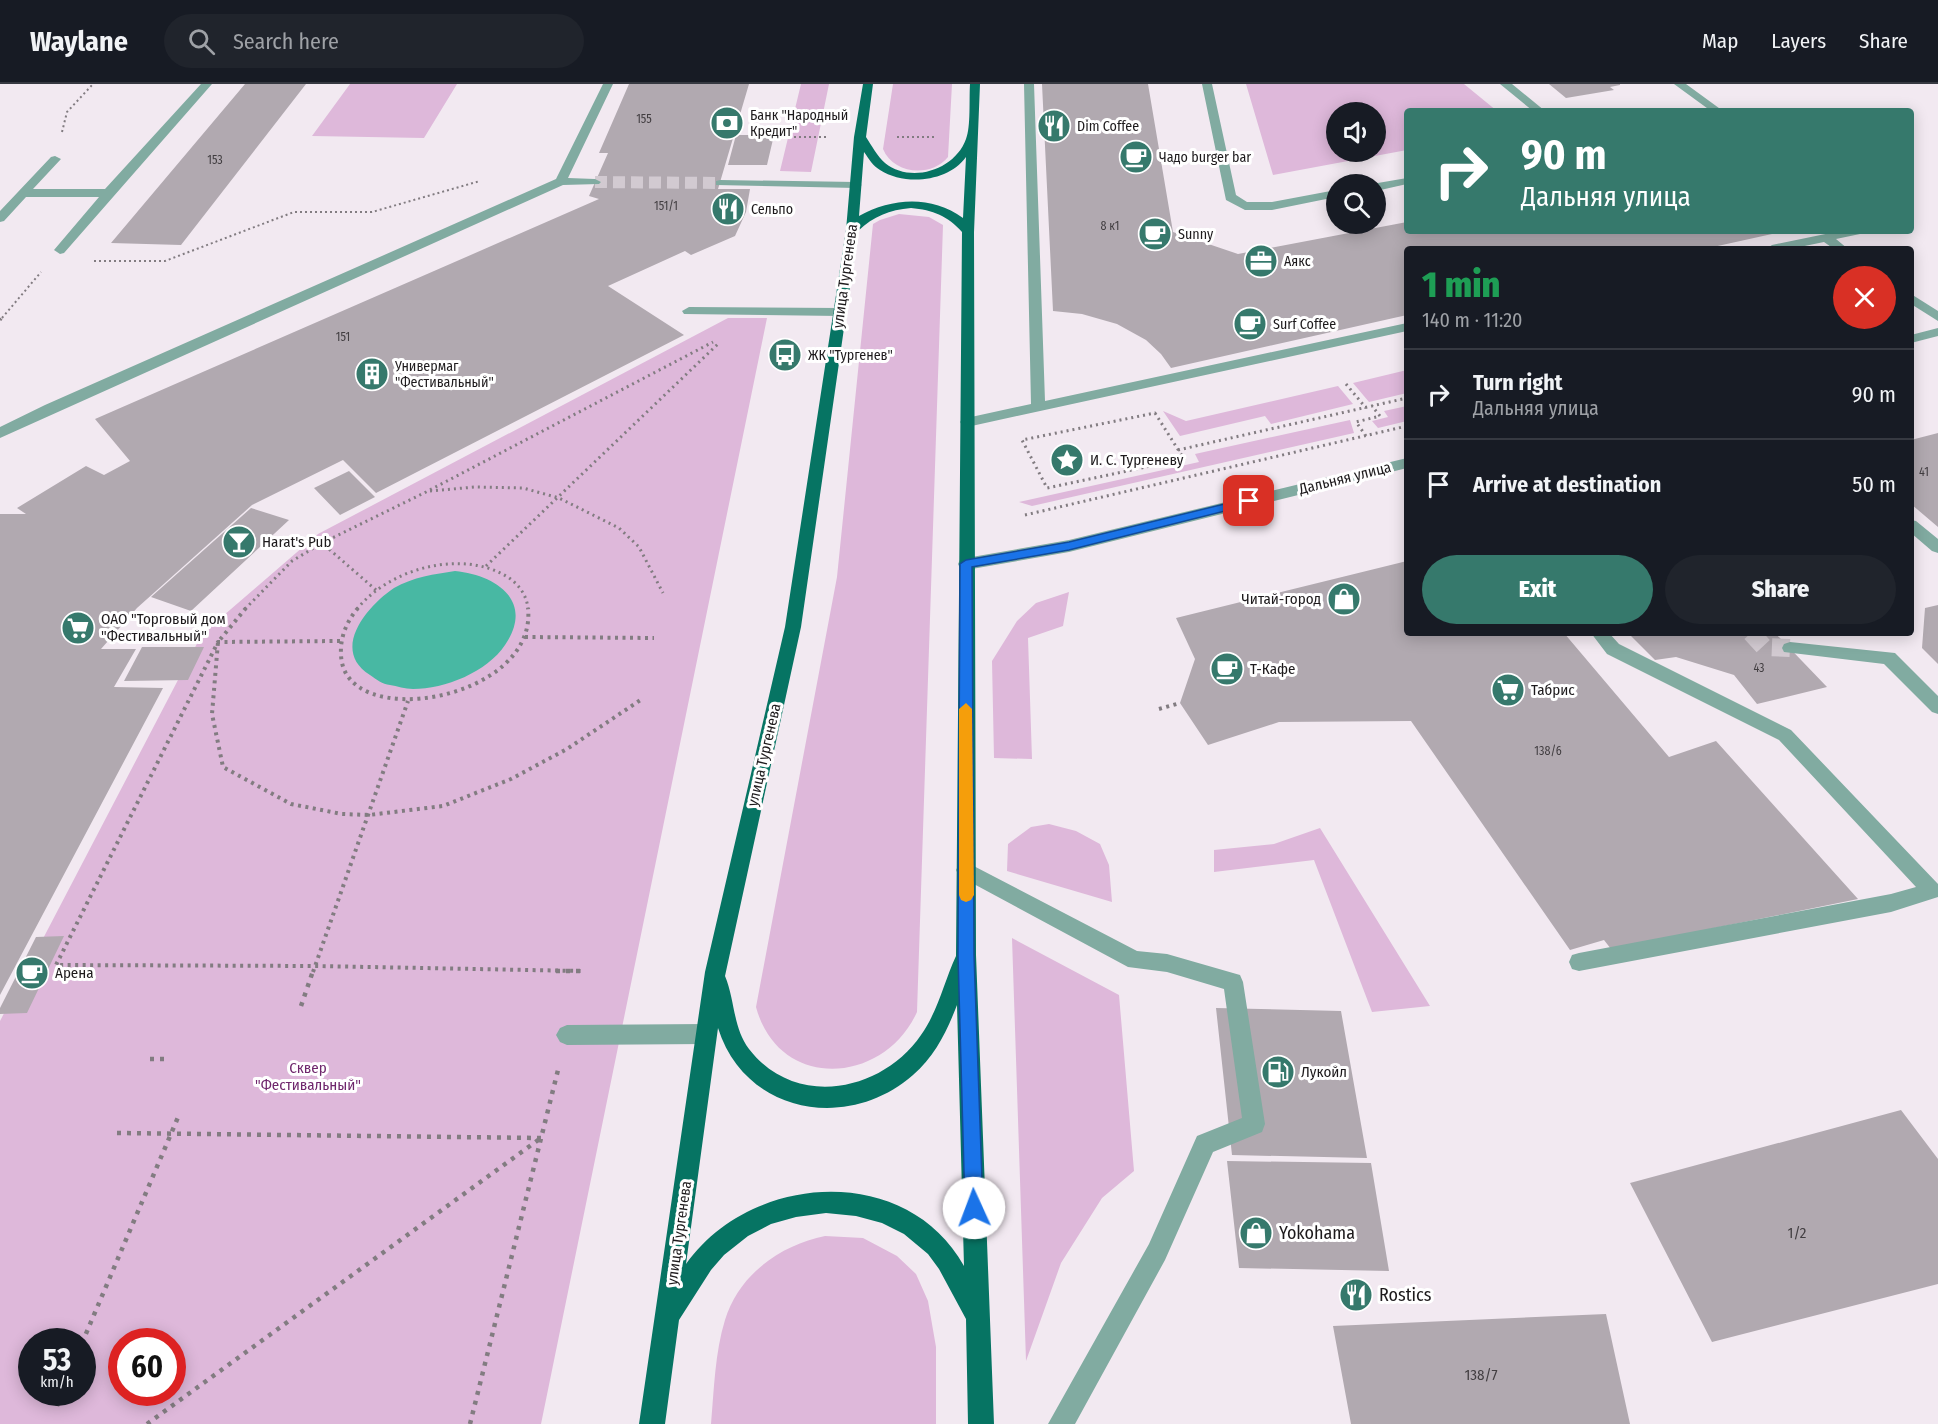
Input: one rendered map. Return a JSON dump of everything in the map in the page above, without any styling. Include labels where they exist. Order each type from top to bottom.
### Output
[{"type":"main road","name":"улица Тургенева","points":[[652,1424],[715,972],[793,627],[852,230],[860,137],[868,84]]},
{"type":"main road","points":[[975,84],[968,232],[966,955],[981,1424]]},
{"type":"main road","points":[[860,137],[883,167],[909,175],[937,173],[949,168],[957,161],[973,137]]},
{"type":"main road","points":[[852,230],[857,223],[875,212],[899,206],[918,206],[951,214],[962,222],[968,232]]},
{"type":"main road","points":[[715,972],[730,1037],[742,1057],[760,1076],[790,1092],[812,1096],[846,1096],[883,1083],[900,1073],[923,1051],[966,955]]},
{"type":"main road","points":[[666,1323],[688,1281],[717,1246],[752,1221],[790,1206],[830,1200],[869,1206],[905,1221],[936,1246],[961,1281],[977,1323]]},
{"type":"street","points":[[55,255],[207,84]]},
{"type":"street","points":[[561,181],[608,84]]},
{"type":"street","points":[[1029,84],[1038,406]]},
{"type":"street","points":[[1207,84],[1230,197],[1245,206],[1272,206],[1326,196]]},
{"type":"street","points":[[1505,84],[1536,108]]},
{"type":"street","points":[[1679,84],[1714,108]]},
{"type":"street","points":[[0,218],[55,159]]},
{"type":"street","points":[[0,433],[61,403],[561,181],[595,182]]},
{"type":"street","points":[[1386,185],[1404,182]]},
{"type":"street","points":[[720,183],[856,184]]},
{"type":"street","points":[[23,193],[108,193]]},
{"type":"street","points":[[1782,246],[1822,234],[1838,246]]},
{"type":"street","points":[[1914,300],[1938,317]]},
{"type":"street","points":[[689,311],[840,312]]},
{"type":"street","points":[[967,422],[1404,328]]},
{"type":"street","points":[[1914,338],[1938,332]]},
{"type":"street","name":"Дальняя улица","points":[[966,564],[1069,546],[1404,464]]},
{"type":"street","points":[[1914,527],[1938,547]]},
{"type":"street","points":[[1579,962],[1891,903],[1932,891],[1785,735],[1613,649],[1602,636]]},
{"type":"street","points":[[1790,648],[1889,658],[1938,707]]},
{"type":"street","points":[[966,870],[1135,960],[1167,963],[1233,982],[1254,1124],[1205,1144],[1157,1252],[1061,1424]]},
{"type":"street","points":[[567,1035],[706,1034]]},
{"type":"path","points":[[55,159],[67,112],[93,84]]},
{"type":"path","points":[[779,137],[835,137]]},
{"type":"path","points":[[896,137],[939,137]]},
{"type":"path","points":[[0,320],[55,255],[165,261],[294,212],[372,212],[426,198],[476,181],[486,181]]},
{"type":"path","points":[[486,566],[718,342],[322,543],[291,561],[255,597],[219,642],[56,965],[316,966],[582,971]]},
{"type":"path","points":[[1346,384],[1366,408]]},
{"type":"path","points":[[1178,450],[1404,399]]},
{"type":"path","points":[[1366,436],[1356,422],[1380,416],[1371,406]]},
{"type":"path","points":[[1155,413],[1178,450],[1184,459],[1047,488],[1023,440],[1155,413]]},
{"type":"path","points":[[1025,515],[1404,427]]},
{"type":"path","points":[[426,492],[475,487],[524,488],[559,498],[619,528],[639,547],[663,593]]},
{"type":"path","points":[[322,543],[376,590]]},
{"type":"path","points":[[459,563],[486,566],[516,582],[528,602],[529,624],[525,637],[515,652],[482,681],[454,693],[408,701],[373,694],[346,674],[340,656],[340,641],[343,630],[362,602],[376,590],[392,580],[419,569],[459,563]]},
{"type":"path","points":[[525,637],[654,638]]},
{"type":"path","points":[[219,642],[340,641]]},
{"type":"path","points":[[219,642],[212,714],[224,767],[291,804],[342,814],[369,815],[443,806],[512,779],[567,749],[642,699]]},
{"type":"path","points":[[301,1006],[408,701]]},
{"type":"path","points":[[1159,709],[1180,703]]},
{"type":"path","points":[[470,1424],[561,1058]]},
{"type":"path","points":[[150,1059],[168,1059]]},
{"type":"path","points":[[88,1328],[179,1115]]},
{"type":"path","points":[[117,1134],[542,1138]]},
{"type":"path","points":[[147,1424],[542,1138]]},
{"type":"green space","points":[[350,84],[457,84],[424,138],[312,136]]},
{"type":"green space","points":[[801,84],[829,84],[811,172],[780,171]]},
{"type":"green space","points":[[893,84],[952,84],[948,157],[941,164],[923,170],[903,168],[895,164],[883,149]]},
{"type":"green space","points":[[1246,84],[1464,84],[1493,108],[1404,108],[1404,151],[1386,154],[1386,102],[1326,102],[1326,162],[1343,162],[1273,175]]},
{"type":"green space","points":[[899,214],[929,217],[943,225],[917,1012],[902,1036],[881,1054],[858,1065],[833,1069],[808,1065],[786,1054],[768,1035],[756,1007],[837,577],[873,224]]},
{"type":"green space","name":"Сквер \"Фестивальный\"","points":[[728,318],[767,318],[541,1424],[0,1424],[0,1021],[202,634],[318,534]]},
{"type":"green space","points":[[1404,371],[1404,394],[1369,402],[1353,383]]},
{"type":"green space","points":[[1338,386],[1353,404],[1271,424],[1265,416],[1180,436],[1163,411],[1186,421]]},
{"type":"green space","points":[[1404,407],[1404,422],[1378,428],[1372,421],[1388,417],[1384,411]]},
{"type":"green space","points":[[1350,420],[1354,433],[1032,506],[1019,502],[1199,462],[1195,454]]},
{"type":"green space","points":[[1069,592],[1063,626],[1028,638],[1032,759],[994,758],[992,661],[1017,621],[1036,603]]},
{"type":"green space","points":[[1049,824],[1076,831],[1100,844],[1109,865],[1112,902],[1007,871],[1008,844],[1031,827]]},
{"type":"green space","points":[[1320,828],[1430,1006],[1372,1012],[1314,860],[1214,872],[1214,850],[1274,844]]},
{"type":"green space","points":[[1012,938],[1119,995],[1134,1171],[1102,1198],[1061,1263],[1026,1361]]},
{"type":"green space","points":[[825,1236],[863,1238],[897,1256],[916,1274],[928,1301],[936,1347],[936,1424],[711,1424],[719,1345],[725,1320],[740,1289],[764,1264],[778,1254],[793,1246]]},
{"type":"shaded area","points":[[455,571],[484,578],[497,585],[507,593],[513,603],[516,615],[513,629],[497,655],[464,677],[425,688],[410,689],[384,684],[358,665],[353,653],[353,641],[357,629],[373,606],[401,584],[424,576]]},
{"type":"building","points":[[245,84],[306,84],[181,245],[111,243]]},
{"type":"building","points":[[629,84],[749,84],[718,189],[750,189],[746,212],[735,236],[691,255],[685,251],[608,286],[684,335],[376,493],[343,460],[252,505],[137,608],[101,649],[136,649],[114,687],[163,688],[0,995],[0,514],[26,514],[17,508],[86,466],[104,475],[130,461],[95,419],[599,199],[589,196],[608,153],[599,153]]},
{"type":"building","points":[[1042,84],[1148,84],[1173,232],[1238,254],[1344,234],[1386,234],[1386,226],[1404,223],[1404,234],[1772,234],[1718,246],[1404,246],[1404,316],[1171,368],[1161,354],[1146,340],[1117,324],[1082,314],[1053,311]]},
{"type":"building","points":[[1549,84],[1620,85],[1610,87],[1614,90],[1566,98]]},
{"type":"building","points":[[736,135],[774,135],[767,165],[728,165]]},
{"type":"building","points":[[1938,433],[1938,527],[1914,507],[1914,439]]},
{"type":"building","points":[[349,471],[375,497],[340,515],[314,488]]},
{"type":"building","name":"Harat's Pub","points":[[251,508],[289,520],[191,611],[151,597]]},
{"type":"building","points":[[1404,562],[1404,636],[1567,636],[1669,757],[1716,741],[1858,899],[1611,949],[1604,940],[1570,950],[1411,721],[1279,722],[1208,745],[1180,703],[1195,659],[1176,618]]},
{"type":"building","points":[[1938,605],[1938,664],[1922,648],[1925,608]]},
{"type":"building","points":[[1631,636],[1778,636],[1827,687],[1757,704],[1734,675],[1676,657],[1655,660]]},
{"type":"building","points":[[142,647],[204,647],[188,680],[124,681]]},
{"type":"building","name":"Арена","points":[[64,936],[27,1013],[0,1014],[0,1008],[36,937]]},
{"type":"building","points":[[1216,1008],[1341,1011],[1367,1158],[1232,1155]]},
{"type":"building","points":[[1901,1110],[1938,1159],[1938,1284],[1712,1342],[1630,1183]]},
{"type":"building","points":[[1227,1161],[1371,1163],[1389,1271],[1239,1268]]},
{"type":"building","points":[[1606,1314],[1630,1424],[1351,1424],[1333,1326]]},
{"type":"tunnel","points":[[595,182],[720,183]]},
{"type":"tunnel","points":[[1754,636],[1764,647],[1790,648]]},
{"type":"slow traffic","points":[[966,709],[966,895]]},
{"type":"place","name":"Банк \"Народный Кредит\"","points":[[727,123]]},
{"type":"place","name":"Dim Coffee","points":[[1054,126]]},
{"type":"place","name":"Чадо burger bar","points":[[1136,157]]},
{"type":"place","name":"Сельпо","points":[[728,209]]},
{"type":"place","name":"Sunny","points":[[1155,234]]},
{"type":"place","name":"Аякс","points":[[1261,261]]},
{"type":"place","name":"Surf Coffee","points":[[1250,324]]},
{"type":"place","name":"ЖК \"Тургенев\"","points":[[785,355]]},
{"type":"place","name":"Универмаг \"Фестивальный\"","points":[[372,374]]},
{"type":"place","name":"И. С. Тургеневу","points":[[1067,460]]},
{"type":"place","name":"Harat's Pub","points":[[239,542]]},
{"type":"place","name":"Читай-город","points":[[1344,599]]},
{"type":"place","name":"ОАО \"Торговый дом \"Фестивальный\"","points":[[78,628]]},
{"type":"place","name":"Т-Кафе","points":[[1227,669]]},
{"type":"place","name":"Табрис","points":[[1508,690]]},
{"type":"place","name":"Арена","points":[[32,973]]},
{"type":"place","name":"Лукойл","points":[[1278,1072]]},
{"type":"place","name":"Yokohama","points":[[1256,1233]]},
{"type":"place","name":"Rostics","points":[[1356,1295]]},
{"type":"route","points":[[974,1208],[966,955],[966,564],[1069,546],[1249,501]]}]
